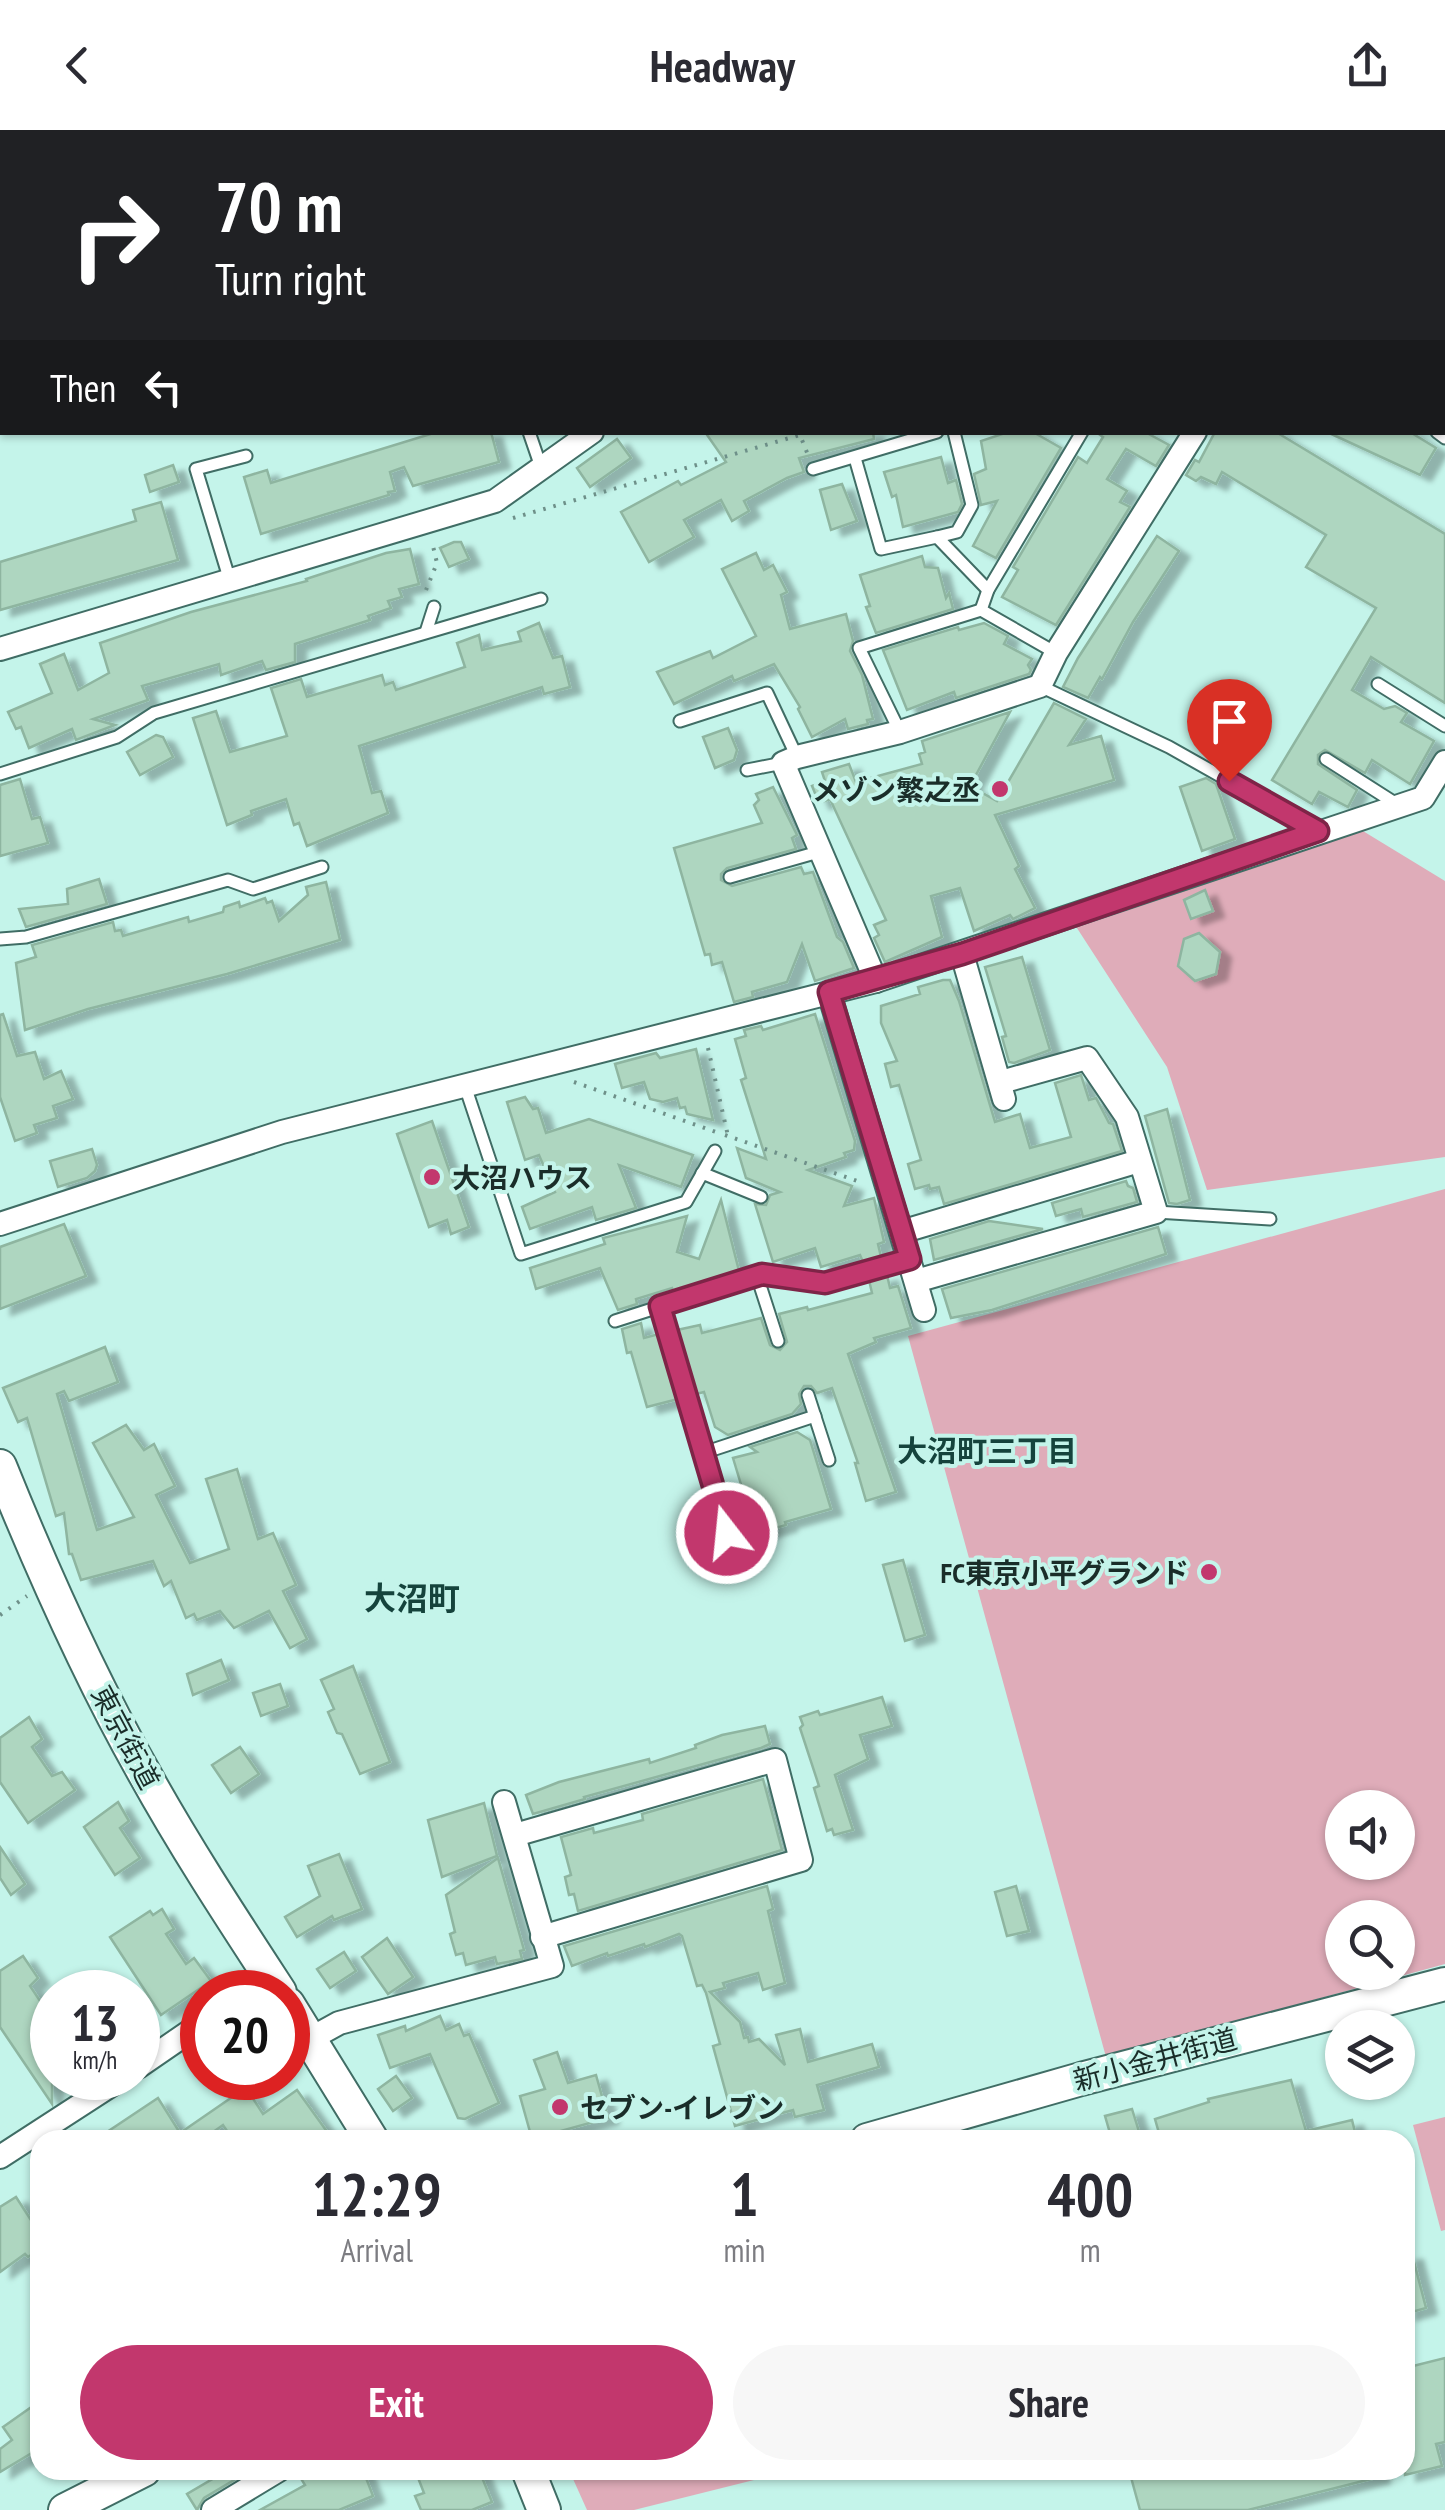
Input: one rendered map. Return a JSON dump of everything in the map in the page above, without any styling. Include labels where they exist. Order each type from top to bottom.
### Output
[{"type":"main road","name":"東京街道","points":[[0,1466],[124,1737],[259,1970]]},
{"type":"main road","name":"新小金井街道","points":[[902,2130],[1445,1984]]},
{"type":"main road","name":"東京街道","points":[[310,2039],[366,2130]]},
{"type":"main road","points":[[64,2510],[124,2480]]},
{"type":"main road","points":[[532,2480],[544,2510]]},
{"type":"street","points":[[0,649],[495,501],[588,435]]},
{"type":"street","points":[[876,981],[822,851],[790,760],[900,732],[1040,686],[1186,435]]},
{"type":"street","points":[[0,1224],[282,1132],[876,981],[962,954],[1423,798],[1445,762]]},
{"type":"street","points":[[913,1270],[1156,1212],[1127,1116],[1087,1058],[1003,1090],[962,954]]},
{"type":"street","points":[[829,992],[924,1310]]},
{"type":"street","points":[[901,1232],[1138,1161]]},
{"type":"street","points":[[515,1835],[775,1760],[801,1860],[542,1937]]},
{"type":"street","points":[[310,2039],[340,2023],[552,1966],[504,1802]]},
{"type":"street","points":[[42,2130],[88,2100]]},
{"type":"street","points":[[0,2157],[30,2138]]},
{"type":"street","points":[[213,2510],[262,2480]]},
{"type":"lane","points":[[531,435],[542,466]]},
{"type":"lane","points":[[813,469],[928,435]]},
{"type":"lane","points":[[855,458],[882,549],[937,537],[957,532],[972,505],[955,435]]},
{"type":"lane","points":[[981,610],[988,590],[1080,435]]},
{"type":"lane","points":[[230,581],[196,469],[246,456]]},
{"type":"lane","points":[[937,537],[988,590]]},
{"type":"lane","points":[[0,774],[117,736],[154,714],[541,599]]},
{"type":"lane","points":[[426,632],[434,606]]},
{"type":"lane","points":[[900,732],[859,648],[981,610],[1056,653]]},
{"type":"lane","points":[[1378,684],[1445,726]]},
{"type":"lane","points":[[1040,686],[1169,747],[1318,831]]},
{"type":"lane","points":[[680,721],[767,693],[790,760],[747,770]]},
{"type":"lane","points":[[1326,759],[1398,806]]},
{"type":"lane","points":[[730,876],[822,851]]},
{"type":"lane","points":[[0,939],[26,937],[228,880],[252,889],[322,867]]},
{"type":"lane","points":[[465,1086],[521,1254],[686,1202],[715,1151]]},
{"type":"lane","points":[[702,1173],[760,1197]]},
{"type":"lane","points":[[1156,1212],[1270,1218]]},
{"type":"lane","points":[[615,1321],[757,1276],[825,1283],[913,1270]]},
{"type":"lane","points":[[757,1276],[778,1342]]},
{"type":"lane","points":[[660,1306],[727,1533]]},
{"type":"lane","points":[[808,1395],[829,1460]]},
{"type":"lane","points":[[703,1453],[816,1416]]},
{"type":"path","points":[[505,521],[800,435],[813,469]]},
{"type":"path","points":[[431,542],[436,564],[425,592],[434,606]]},
{"type":"path","points":[[703,1024],[728,1136]]},
{"type":"path","points":[[532,1068],[888,1192]]},
{"type":"path","points":[[0,1614],[27,1596]]},
{"type":"shaded area","points":[[1358,828],[1445,881],[1445,1157],[1207,1190],[1167,1067],[1075,925]]},
{"type":"shaded area","name":"FC東京小平グランド","points":[[1445,1189],[1445,1964],[1415,1972],[1415,1900],[1325,1900],[1325,1990],[1350,1990],[1106,2057],[908,1336]]},
{"type":"shaded area","points":[[1445,2117],[1445,2230],[1441,2231],[1413,2125]]},
{"type":"shaded area","points":[[574,2480],[754,2480],[634,2510],[587,2510]]},
{"type":"building","points":[[427,435],[492,435],[499,462],[413,486],[404,467],[390,472],[395,491],[388,492],[389,495],[261,534],[244,477],[267,470],[271,483]]},
{"type":"building","points":[[707,435],[873,435],[874,439],[799,458],[804,472],[744,501],[749,511],[732,521],[721,500],[684,520],[694,537],[649,562],[621,512],[678,481],[681,485],[726,462]]},
{"type":"building","points":[[999,435],[1038,435],[1061,448],[996,558],[973,546],[997,501],[981,505],[974,474],[986,469],[981,441]]},
{"type":"building","points":[[1100,435],[1151,435],[1169,445],[1156,466],[1126,449],[1107,479],[1127,491],[1120,502],[1130,507],[1056,625],[1002,597],[1018,570],[1013,567],[1078,457],[1087,463],[1103,437]]},
{"type":"building","points":[[1213,435],[1281,435],[1445,534],[1445,703],[1371,657],[1352,690],[1384,709],[1395,706],[1407,713],[1401,722],[1434,741],[1410,784],[1372,760],[1365,773],[1325,750],[1318,755],[1318,764],[1357,790],[1348,807],[1319,792],[1312,804],[1272,780],[1376,608],[1306,567],[1326,535],[1222,472],[1216,484],[1186,475],[1195,460],[1199,462]]},
{"type":"building","points":[[1333,435],[1415,435],[1436,448],[1420,475]]},
{"type":"building","points":[[617,439],[631,458],[590,487],[577,468]]},
{"type":"building","points":[[941,457],[948,483],[956,480],[962,504],[958,512],[903,527],[896,495],[892,497],[884,472]]},
{"type":"building","points":[[173,465],[179,482],[150,492],[145,475]]},
{"type":"building","points":[[842,484],[857,521],[831,530],[820,490]]},
{"type":"building","points":[[161,502],[178,560],[0,610],[0,562],[136,521],[133,510]]},
{"type":"building","points":[[1157,536],[1179,551],[1102,679],[1088,698],[1063,687],[1078,658]]},
{"type":"building","points":[[461,542],[469,559],[449,567],[440,548]]},
{"type":"building","points":[[410,549],[419,584],[399,589],[402,597],[388,601],[391,608],[368,616],[370,620],[295,644],[295,662],[266,670],[262,661],[221,675],[219,664],[142,686],[148,700],[93,719],[115,725],[76,740],[72,729],[29,748],[21,727],[16,729],[8,712],[52,693],[40,664],[64,654],[78,690],[109,673],[100,643],[191,612]]},
{"type":"building","points":[[756,553],[764,570],[773,565],[787,592],[781,595],[790,629],[846,614],[853,641],[850,651],[862,675],[873,719],[867,720],[868,724],[848,729],[845,719],[812,737],[800,707],[774,664],[734,681],[732,676],[674,704],[657,672],[710,651],[713,658],[756,636],[722,569]]},
{"type":"building","points":[[922,556],[925,567],[938,568],[953,609],[876,633],[860,575]]},
{"type":"building","points":[[539,623],[553,658],[562,656],[570,687],[544,694],[542,687],[359,746],[372,793],[381,791],[388,813],[307,846],[299,823],[294,825],[286,799],[251,811],[252,815],[227,825],[193,718],[216,711],[230,752],[287,736],[271,688],[301,679],[307,697],[382,675],[385,685],[393,682],[396,690],[465,667],[457,643],[479,635],[482,650],[521,641],[518,632]]},
{"type":"building","points":[[984,623],[1008,636],[1004,644],[1032,659],[1029,674],[956,698],[954,692],[907,710],[883,650]]},
{"type":"building","points":[[1054,703],[1086,719],[1069,745],[1101,736],[1114,780],[995,815],[1035,908],[974,931],[960,888],[931,896],[942,937],[885,962],[874,938],[879,935],[874,925],[886,920],[830,799],[819,803],[812,786],[825,781],[822,772],[849,764],[856,782],[922,764],[922,741],[1010,712],[970,786],[997,801]]},
{"type":"building","points":[[728,728],[737,750],[734,760],[715,768],[703,737]]},
{"type":"building","points":[[156,735],[163,737],[173,757],[140,775],[127,752]]},
{"type":"building","points":[[1206,778],[1216,784],[1235,839],[1202,851],[1180,787]]},
{"type":"building","points":[[20,779],[32,819],[40,817],[48,843],[0,856],[0,785]]},
{"type":"building","points":[[773,787],[797,835],[792,838],[796,849],[727,868],[721,880],[732,886],[801,867],[804,874],[813,872],[837,937],[854,968],[815,981],[802,944],[787,982],[752,992],[753,997],[734,1002],[722,962],[712,965],[710,954],[705,955],[674,848],[762,823],[754,805],[759,800],[756,794]]},
{"type":"building","points":[[99,879],[107,904],[26,927],[19,909],[68,904],[67,889]]},
{"type":"building","points":[[326,882],[340,940],[25,1030],[16,963],[36,957],[32,945],[113,922],[115,931],[121,930],[123,936],[188,917],[189,922],[223,912],[224,907],[239,902],[240,907],[265,898],[267,903],[272,901],[279,921],[308,895],[306,887]]},
{"type":"building","points":[[1205,890],[1213,911],[1191,919],[1184,900]]},
{"type":"building","points":[[1199,933],[1220,952],[1216,974],[1195,981],[1178,966],[1184,939]]},
{"type":"building","points":[[1022,957],[1050,1050],[1014,1063],[1009,1062],[1002,1037],[1006,1036],[985,967]]},
{"type":"building","points":[[950,980],[959,1001],[995,1122],[1020,1114],[1030,1148],[1071,1137],[1055,1083],[1081,1075],[1089,1100],[1096,1098],[1113,1124],[1122,1151],[944,1204],[939,1187],[915,1189],[908,1164],[921,1160],[899,1085],[891,1087],[885,1064],[897,1061],[881,1023],[881,1006],[920,994],[918,987]]},
{"type":"building","points":[[3,1014],[17,1056],[35,1052],[44,1079],[61,1071],[73,1099],[53,1106],[57,1118],[34,1125],[37,1133],[15,1141],[0,1097]]},
{"type":"building","points":[[815,1014],[855,1141],[854,1150],[844,1153],[846,1157],[808,1170],[852,1186],[844,1206],[874,1198],[884,1242],[878,1244],[881,1257],[863,1262],[860,1255],[821,1267],[815,1248],[773,1262],[755,1204],[766,1205],[770,1195],[780,1192],[746,1178],[737,1148],[766,1159],[741,1080],[746,1078],[735,1039],[746,1036],[744,1030],[761,1026],[763,1030]]},
{"type":"building","points":[[696,1049],[713,1120],[687,1114],[677,1098],[663,1102],[650,1099],[644,1082],[622,1088],[615,1064],[656,1053],[660,1058]]},
{"type":"building","points":[[525,1097],[533,1109],[538,1108],[546,1133],[589,1119],[693,1155],[681,1187],[619,1165],[636,1208],[596,1220],[592,1207],[530,1229],[522,1207],[555,1192],[539,1155],[525,1160],[507,1102]]},
{"type":"building","points":[[1167,1109],[1190,1200],[1177,1204],[1169,1203],[1145,1116]]},
{"type":"building","name":"大沼ハウス","points":[[432,1121],[469,1227],[451,1234],[447,1220],[429,1227],[397,1134]]},
{"type":"building","points":[[92,1149],[95,1171],[87,1178],[58,1187],[50,1161]]},
{"type":"building","points":[[1126,1181],[1137,1202],[1083,1217],[1081,1209],[1056,1216],[1052,1203]]},
{"type":"building","points":[[721,1200],[739,1271],[636,1299],[637,1304],[618,1310],[600,1268],[536,1289],[530,1268],[605,1244],[603,1238],[687,1216],[677,1252],[699,1259]]},
{"type":"building","points":[[989,1221],[1043,1229],[934,1260],[930,1239]]},
{"type":"building","points":[[64,1224],[86,1276],[0,1309],[0,1247]]},
{"type":"building","points":[[1158,1227],[1166,1254],[992,1310],[951,1318],[942,1289]]},
{"type":"building","points":[[887,1275],[890,1288],[898,1286],[911,1328],[874,1338],[876,1342],[848,1354],[896,1492],[866,1501],[858,1463],[832,1388],[817,1393],[811,1386],[804,1386],[799,1394],[801,1404],[792,1414],[728,1435],[715,1427],[704,1392],[696,1394],[677,1330],[700,1325],[702,1333],[761,1318],[770,1345],[780,1350],[787,1342],[779,1314],[872,1293],[869,1280]]},
{"type":"building","points":[[641,1323],[644,1338],[659,1334],[678,1399],[647,1407],[622,1329]]},
{"type":"building","points":[[105,1347],[118,1382],[69,1401],[64,1391],[57,1394],[97,1530],[134,1517],[93,1443],[126,1425],[144,1450],[154,1444],[175,1486],[156,1495],[190,1563],[229,1549],[206,1479],[237,1469],[258,1539],[273,1533],[296,1585],[283,1591],[307,1639],[290,1648],[269,1611],[234,1628],[220,1611],[197,1620],[194,1614],[186,1618],[171,1581],[164,1586],[153,1561],[81,1580],[69,1554],[64,1513],[56,1516],[27,1418],[18,1422],[3,1388]]},
{"type":"building","points":[[797,1432],[810,1440],[831,1509],[756,1534],[733,1458],[757,1452],[750,1447]]},
{"type":"building","points":[[903,1560],[925,1635],[905,1641],[883,1565]]},
{"type":"building","points":[[221,1660],[229,1680],[193,1695],[187,1674]]},
{"type":"building","points":[[353,1666],[390,1762],[360,1774],[328,1712],[334,1709],[321,1680]]},
{"type":"building","points":[[280,1684],[288,1706],[261,1716],[253,1693]]},
{"type":"building","points":[[882,1697],[892,1726],[860,1735],[868,1759],[835,1775],[853,1830],[834,1835],[832,1829],[827,1831],[814,1788],[819,1786],[800,1717]]},
{"type":"building","points":[[29,1717],[42,1739],[32,1747],[52,1776],[62,1772],[75,1790],[28,1823],[0,1782],[0,1738]]},
{"type":"building","points":[[765,1726],[770,1744],[761,1748],[585,1799],[533,1814],[526,1795],[559,1782],[649,1759],[650,1763],[722,1735]]},
{"type":"building","points":[[240,1747],[259,1774],[231,1793],[212,1765]]},
{"type":"building","points":[[763,1779],[782,1850],[578,1911],[574,1894],[569,1895],[565,1877],[571,1875],[561,1837],[643,1820],[642,1814]]},
{"type":"building","points":[[118,1802],[129,1821],[120,1828],[140,1858],[115,1875],[84,1827]]},
{"type":"building","points":[[484,1803],[497,1856],[442,1877],[428,1820]]},
{"type":"building","points":[[0,1847],[25,1884],[11,1895],[0,1878]]},
{"type":"building","points":[[339,1854],[362,1909],[334,1920],[332,1916],[297,1937],[285,1917],[320,1896],[308,1866]]},
{"type":"building","points":[[498,1858],[524,1950],[520,1951],[522,1959],[497,1964],[495,1957],[466,1965],[463,1953],[456,1955],[450,1934],[455,1932],[446,1895]]},
{"type":"building","points":[[767,1886],[773,1909],[768,1911],[785,1983],[763,1990],[758,1973],[723,1983],[725,1988],[710,1992],[740,2022],[744,2038],[748,2037],[749,2042],[759,2039],[785,2065],[776,2035],[800,2029],[808,2062],[872,2044],[879,2067],[817,2085],[824,2110],[795,2117],[793,2110],[735,2126],[713,2046],[720,2044],[706,1993],[702,1985],[697,1986],[682,1936],[608,1956],[607,1953],[572,1966],[564,1946]]},
{"type":"building","points":[[1016,1886],[1029,1931],[1007,1936],[995,1892]]},
{"type":"building","points":[[162,1909],[174,1929],[166,1934],[186,1964],[194,1958],[203,1970],[180,1970],[180,2002],[161,2015],[160,1970],[132,1970],[110,1937],[150,1911],[153,1915]]},
{"type":"building","points":[[387,1938],[413,1977],[388,1994],[362,1957]]},
{"type":"building","points":[[344,1952],[356,1971],[330,1988],[317,1969]]},
{"type":"building","points":[[23,1956],[33,1970],[30,2071],[0,2027],[0,1971]]},
{"type":"building","points":[[440,2016],[446,2030],[459,2024],[464,2036],[469,2034],[499,2103],[465,2119],[458,2118],[430,2054],[390,2068],[378,2035],[405,2026],[406,2031]]},
{"type":"building","points":[[557,2052],[568,2083],[596,2075],[608,2118],[565,2130],[529,2130],[520,2096],[545,2089],[534,2060]]},
{"type":"building","points":[[396,2076],[412,2098],[393,2111],[378,2089]]},
{"type":"building","points":[[1291,2080],[1306,2130],[1158,2130],[1155,2119],[1209,2102],[1208,2099]]},
{"type":"building","points":[[159,2100],[178,2130],[110,2130]]},
{"type":"building","points":[[228,2100],[254,2100],[263,2114],[283,2100],[304,2100],[326,2130],[226,2130],[223,2125],[216,2130],[184,2130]]},
{"type":"building","points":[[1132,2109],[1138,2130],[1109,2130],[1105,2116]]},
{"type":"building","points":[[1352,2120],[1354,2130],[1310,2130]]},
{"type":"building","points":[[16,2197],[30,2219],[30,2256],[25,2254],[0,2272],[0,2207]]},
{"type":"building","points":[[1415,2266],[1426,2308],[1415,2311]]},
{"type":"building","points":[[1445,2358],[1445,2442],[1436,2444],[1442,2466],[1415,2473],[1415,2366]]},
{"type":"building","points":[[30,2408],[30,2454],[0,2472],[0,2449],[12,2440],[3,2427]]},
{"type":"building","points":[[211,2480],[234,2480],[204,2498],[197,2510],[187,2494]]},
{"type":"building","points":[[302,2480],[367,2480],[373,2496],[339,2510],[260,2510],[305,2485]]},
{"type":"building","points":[[419,2480],[483,2480],[492,2502],[472,2510],[421,2510],[415,2496],[424,2493]]},
{"type":"building","points":[[1132,2480],[1367,2480],[1248,2510],[1140,2510]]},
{"type":"place","name":"メゾン繁之丞","points":[[1000,789]]},
{"type":"place","name":"大沼ハウス","points":[[432,1177]]},
{"type":"place","name":"FC東京小平グランド","points":[[1209,1572]]},
{"type":"place","name":"セブン-イレブン","points":[[560,2107]]},
{"type":"district","name":"大沼町三丁目","points":[[987,1450]]},
{"type":"district","name":"大沼町","points":[[412,1598]]},
{"type":"route","points":[[727,1533],[660,1306],[762,1274],[825,1283],[910,1259],[829,992],[962,954],[1318,831],[1229,781]]}]
